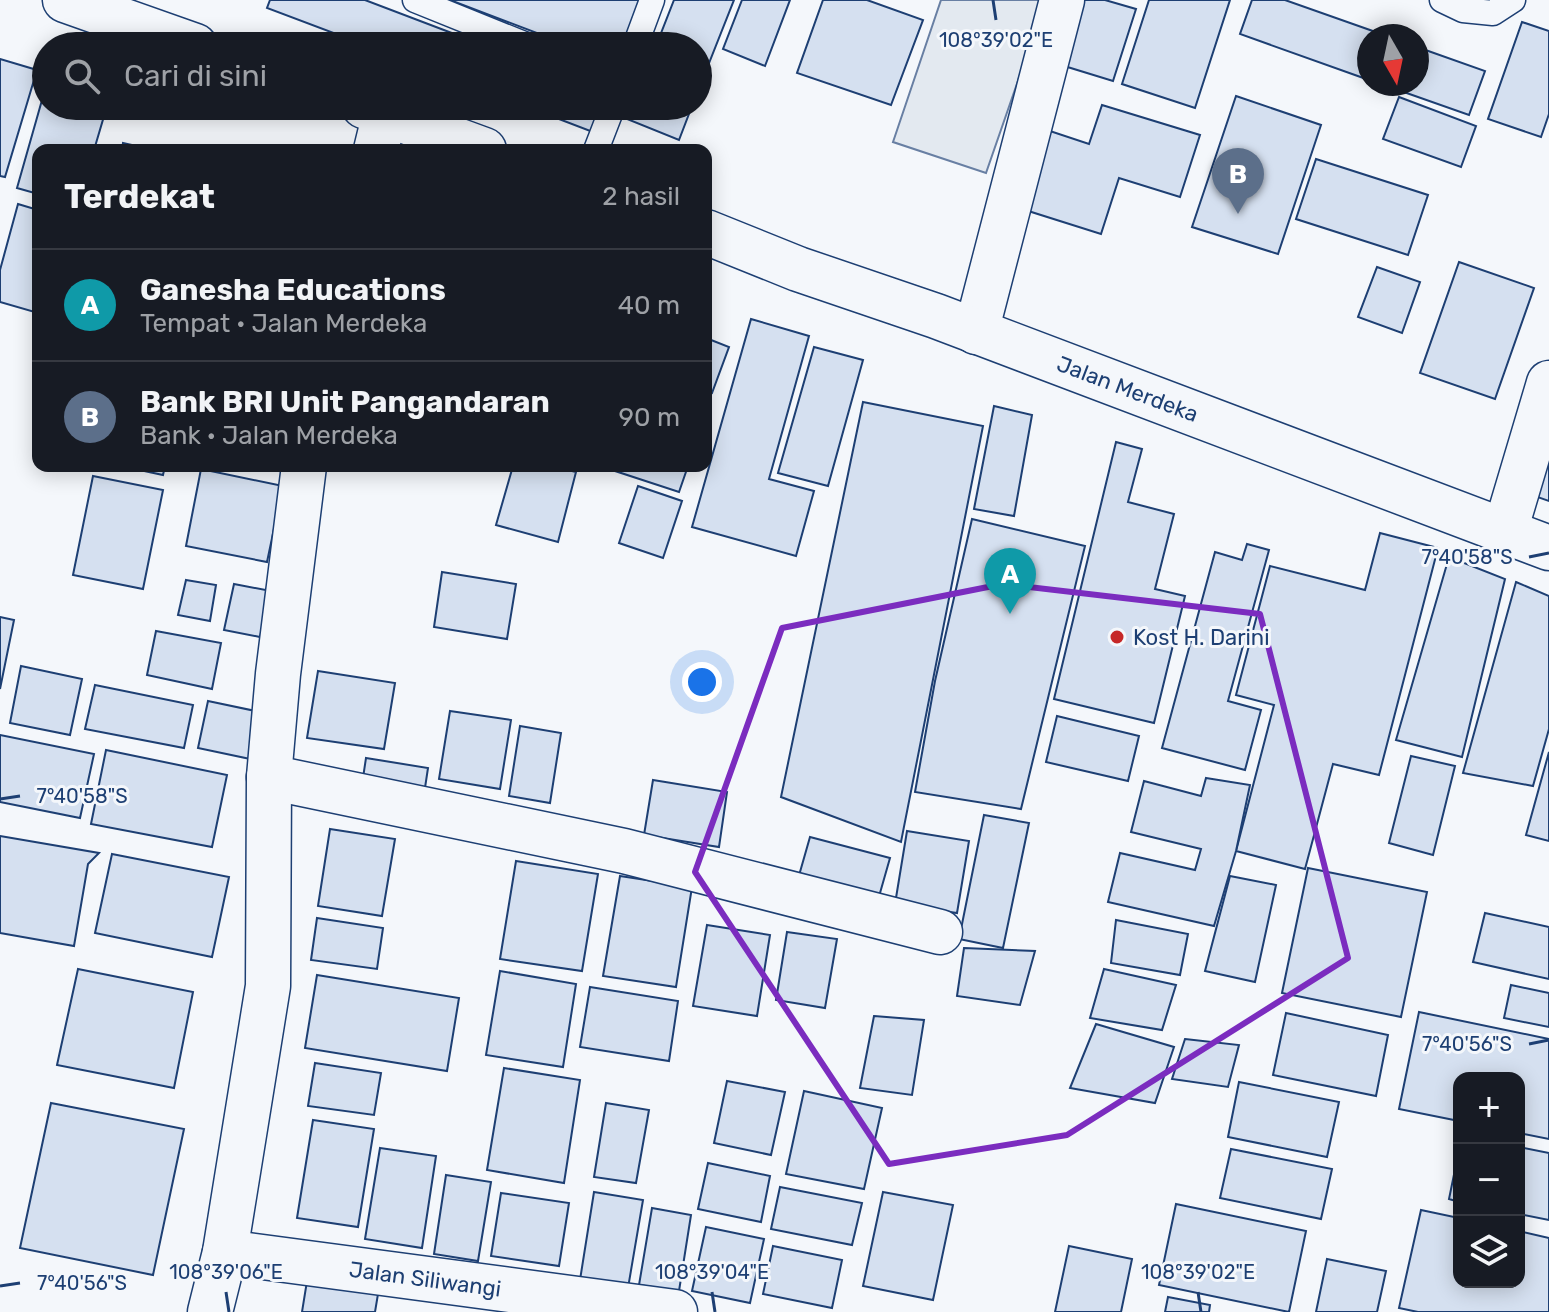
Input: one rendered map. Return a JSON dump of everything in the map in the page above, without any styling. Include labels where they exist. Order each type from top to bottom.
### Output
[{"type":"main road","points":[[65,0],[155,32]]},
{"type":"main road","points":[[976,332],[1062,0]]},
{"type":"main road","points":[[375,123],[460,144]]},
{"type":"main road","name":"Jalan Merdeka","points":[[712,234],[1549,548]]},
{"type":"main road","points":[[1505,531],[1549,383]]},
{"type":"main road","points":[[210,1312],[225,1252],[268,986],[269,777],[278,674],[303,472]]},
{"type":"main road","points":[[269,777],[624,851],[940,932]]},
{"type":"main road","name":"Jalan Siliwangi","points":[[225,1252],[675,1312]]},
{"type":"lane","points":[[415,0],[494,32]]},
{"type":"lane","points":[[640,32],[652,0]]},
{"type":"lane","points":[[1442,0],[1463,10],[1493,13],[1513,0]]},
{"type":"lane","points":[[598,144],[608,120]]},
{"type":"highlighted area","points":[[1003,584],[1260,614],[1348,958],[1067,1135],[889,1164],[695,872],[782,628]]},
{"type":"shaded area","points":[[941,0],[1046,0],[986,173],[893,142]]},
{"type":"building","points":[[270,0],[365,0],[449,32],[331,32],[267,8]]},
{"type":"building","points":[[450,0],[644,0],[631,32],[534,32]]},
{"type":"building","points":[[674,0],[734,0],[712,56],[712,32],[661,32]]},
{"type":"building","points":[[742,0],[790,0],[765,66],[723,49]]},
{"type":"building","points":[[823,0],[867,0],[923,20],[891,105],[797,73]]},
{"type":"building","points":[[1068,0],[1105,0],[1136,9],[1113,81],[1048,61]]},
{"type":"building","points":[[1149,0],[1230,0],[1195,108],[1122,84]]},
{"type":"building","points":[[1252,0],[1285,0],[1357,25],[1357,76],[1240,34]]},
{"type":"building","points":[[1522,22],[1549,31],[1549,114],[1541,137],[1488,119]]},
{"type":"building","points":[[1429,51],[1485,71],[1469,115],[1415,96],[1429,96]]},
{"type":"building","points":[[0,59],[32,69],[32,87],[5,177],[0,176]]},
{"type":"building","points":[[1236,96],[1321,125],[1278,254],[1192,227]]},
{"type":"building","points":[[1399,97],[1476,126],[1461,167],[1383,139]]},
{"type":"building","points":[[1102,105],[1200,135],[1180,197],[1119,178],[1101,234],[1022,209],[1047,130],[1089,144]]},
{"type":"building","points":[[36,120],[103,120],[96,144],[32,144],[32,192],[17,188]]},
{"type":"building","points":[[562,120],[604,120],[598,134]]},
{"type":"building","points":[[629,120],[687,120],[679,140]]},
{"type":"building","points":[[1316,159],[1428,195],[1408,255],[1296,219]]},
{"type":"building","points":[[18,204],[32,208],[32,311],[0,302],[0,270]]},
{"type":"building","points":[[1459,262],[1534,288],[1495,399],[1420,373]]},
{"type":"building","points":[[1377,267],[1420,282],[1402,333],[1358,317]]},
{"type":"building","points":[[751,319],[809,336],[769,479],[814,491],[796,556],[692,527],[708,472],[712,472],[712,456]]},
{"type":"building","points":[[712,340],[729,347],[712,393]]},
{"type":"building","points":[[814,347],[863,360],[828,486],[778,473]]},
{"type":"building","points":[[863,402],[983,426],[901,842],[781,797]]},
{"type":"building","points":[[994,406],[1032,415],[1014,516],[974,509]]},
{"type":"building","points":[[1116,442],[1142,449],[1128,502],[1174,514],[1155,589],[1185,596],[1154,723],[1054,699]]},
{"type":"building","points":[[1549,452],[1549,501],[1526,493]]},
{"type":"building","points":[[200,472],[215,472],[283,486],[267,562],[186,546]]},
{"type":"building","points":[[511,472],[576,472],[558,542],[496,525]]},
{"type":"building","points":[[618,472],[686,472],[679,492]]},
{"type":"building","points":[[93,476],[163,490],[143,589],[73,575]]},
{"type":"building","points":[[638,486],[682,501],[663,558],[619,543]]},
{"type":"building","points":[[972,519],[1085,546],[1021,809],[915,792],[935,681]]},
{"type":"building","points":[[1380,533],[1438,548],[1379,775],[1333,764],[1305,869],[1236,851],[1274,705],[1236,695],[1270,566],[1365,590]]},
{"type":"building","points":[[1247,544],[1269,550],[1228,701],[1261,710],[1245,770],[1162,748],[1215,552],[1242,560]]},
{"type":"building","points":[[1449,557],[1505,579],[1462,757],[1396,740]]},
{"type":"building","points":[[442,572],[516,584],[507,639],[434,627]]},
{"type":"building","points":[[186,580],[216,585],[210,621],[178,615]]},
{"type":"building","points":[[1516,582],[1549,596],[1549,729],[1533,786],[1463,773]]},
{"type":"building","points":[[234,584],[271,591],[260,637],[224,630]]},
{"type":"building","points":[[0,617],[14,620],[0,689]]},
{"type":"building","points":[[156,631],[221,643],[212,689],[147,675]]},
{"type":"building","points":[[21,666],[82,679],[70,735],[10,723]]},
{"type":"building","points":[[318,671],[395,683],[384,749],[307,738]]},
{"type":"building","points":[[95,685],[193,705],[184,748],[85,729]]},
{"type":"building","points":[[208,701],[265,713],[255,760],[198,748]]},
{"type":"building","points":[[450,711],[511,720],[500,789],[439,779]]},
{"type":"building","points":[[1057,716],[1139,736],[1128,781],[1046,762]]},
{"type":"building","points":[[520,726],[561,733],[550,803],[509,796]]},
{"type":"building","points":[[0,735],[94,754],[80,818],[0,802]]},
{"type":"building","points":[[106,750],[227,775],[212,847],[91,824]]},
{"type":"building","points":[[1549,752],[1549,841],[1526,835]]},
{"type":"building","points":[[1411,756],[1455,766],[1433,855],[1389,843]]},
{"type":"building","points":[[366,758],[428,768],[423,801],[361,791]]},
{"type":"building","points":[[1206,778],[1250,785],[1236,851],[1214,926],[1108,902],[1120,853],[1195,870],[1201,849],[1131,832],[1144,781],[1201,796]]},
{"type":"building","points":[[653,780],[727,792],[719,847],[644,835]]},
{"type":"building","points":[[984,815],[1029,823],[1003,948],[959,939]]},
{"type":"building","points":[[330,829],[395,839],[382,916],[318,906]]},
{"type":"building","points":[[907,831],[969,841],[957,913],[895,904]]},
{"type":"building","points":[[0,836],[99,853],[88,864],[74,946],[0,933]]},
{"type":"building","points":[[810,837],[890,858],[878,900],[798,879]]},
{"type":"building","points":[[112,854],[229,877],[212,957],[95,933]]},
{"type":"building","points":[[516,861],[598,874],[582,971],[500,959]]},
{"type":"building","points":[[1308,868],[1427,892],[1401,1017],[1282,993]]},
{"type":"building","points":[[620,876],[692,887],[676,987],[603,976]]},
{"type":"building","points":[[1230,876],[1276,885],[1255,982],[1205,971]]},
{"type":"building","points":[[1485,913],[1549,927],[1549,979],[1473,962]]},
{"type":"building","points":[[317,918],[383,928],[377,969],[311,960]]},
{"type":"building","points":[[1116,920],[1188,934],[1180,975],[1111,963]]},
{"type":"building","points":[[707,925],[770,935],[757,1016],[693,1006]]},
{"type":"building","points":[[787,932],[837,939],[825,1008],[776,1000]]},
{"type":"building","points":[[964,948],[1035,951],[1020,1005],[957,996]]},
{"type":"building","points":[[78,969],[193,992],[174,1088],[57,1065]]},
{"type":"building","points":[[1104,969],[1176,985],[1162,1030],[1090,1018]]},
{"type":"building","points":[[500,971],[576,984],[563,1067],[486,1055]]},
{"type":"building","points":[[317,975],[459,998],[447,1071],[305,1048]]},
{"type":"building","points":[[1511,985],[1549,993],[1549,1027],[1504,1018]]},
{"type":"building","points":[[590,987],[678,1001],[669,1061],[580,1047]]},
{"type":"building","points":[[1419,1012],[1549,1039],[1549,1139],[1525,1134],[1525,1072],[1453,1072],[1453,1120],[1399,1109]]},
{"type":"building","points":[[1286,1013],[1388,1035],[1376,1096],[1273,1075]]},
{"type":"building","points":[[874,1016],[924,1020],[912,1095],[860,1088]]},
{"type":"building","points":[[1096,1024],[1174,1047],[1155,1103],[1070,1088]]},
{"type":"building","points":[[1185,1039],[1239,1045],[1228,1087],[1172,1079]]},
{"type":"building","points":[[315,1063],[381,1073],[374,1115],[308,1106]]},
{"type":"building","points":[[504,1068],[580,1080],[564,1183],[487,1170]]},
{"type":"building","points":[[727,1081],[785,1092],[771,1155],[714,1143]]},
{"type":"building","points":[[1239,1082],[1339,1102],[1327,1157],[1228,1137]]},
{"type":"building","points":[[804,1091],[882,1108],[864,1189],[786,1174]]},
{"type":"building","points":[[51,1103],[184,1129],[153,1275],[20,1248]]},
{"type":"building","points":[[606,1103],[649,1110],[636,1183],[594,1177]]},
{"type":"building","points":[[313,1120],[374,1129],[358,1227],[297,1218]]},
{"type":"building","points":[[380,1148],[436,1156],[422,1248],[365,1239]]},
{"type":"building","points":[[1525,1148],[1549,1153],[1549,1220],[1525,1215]]},
{"type":"building","points":[[1231,1149],[1332,1169],[1321,1219],[1220,1198]]},
{"type":"building","points":[[708,1163],[770,1176],[761,1222],[698,1209]]},
{"type":"building","points":[[446,1175],[491,1182],[478,1261],[434,1254]]},
{"type":"building","points":[[1453,1179],[1453,1200],[1449,1199]]},
{"type":"building","points":[[780,1187],[862,1203],[852,1245],[771,1229]]},
{"type":"building","points":[[594,1192],[643,1200],[628,1288],[580,1280]]},
{"type":"building","points":[[883,1192],[953,1205],[933,1300],[863,1286]]},
{"type":"building","points":[[501,1193],[569,1203],[559,1266],[491,1256]]},
{"type":"building","points":[[1176,1204],[1306,1231],[1289,1312],[1159,1285]]},
{"type":"building","points":[[652,1208],[691,1215],[679,1291],[639,1285]]},
{"type":"building","points":[[1421,1210],[1453,1217],[1453,1288],[1525,1288],[1525,1232],[1549,1238],[1549,1312],[1418,1312],[1399,1308]]},
{"type":"building","points":[[706,1227],[764,1239],[750,1303],[692,1291]]},
{"type":"building","points":[[773,1246],[842,1260],[832,1308],[763,1294]]},
{"type":"building","points":[[1069,1246],[1132,1259],[1121,1312],[1055,1312]]},
{"type":"building","points":[[1327,1259],[1386,1271],[1377,1312],[1316,1312]]},
{"type":"building","points":[[307,1281],[378,1294],[375,1312],[302,1312]]},
{"type":"building","points":[[1168,1297],[1210,1305],[1209,1312],[1165,1312]]},
{"type":"place","name":"Bank BRI Unit Pangandaran","points":[[1238,214]]},
{"type":"place","name":"Ganesha Educations","points":[[1010,614]]},
{"type":"place","name":"Kost H. Darini","points":[[1117,637]]}]
